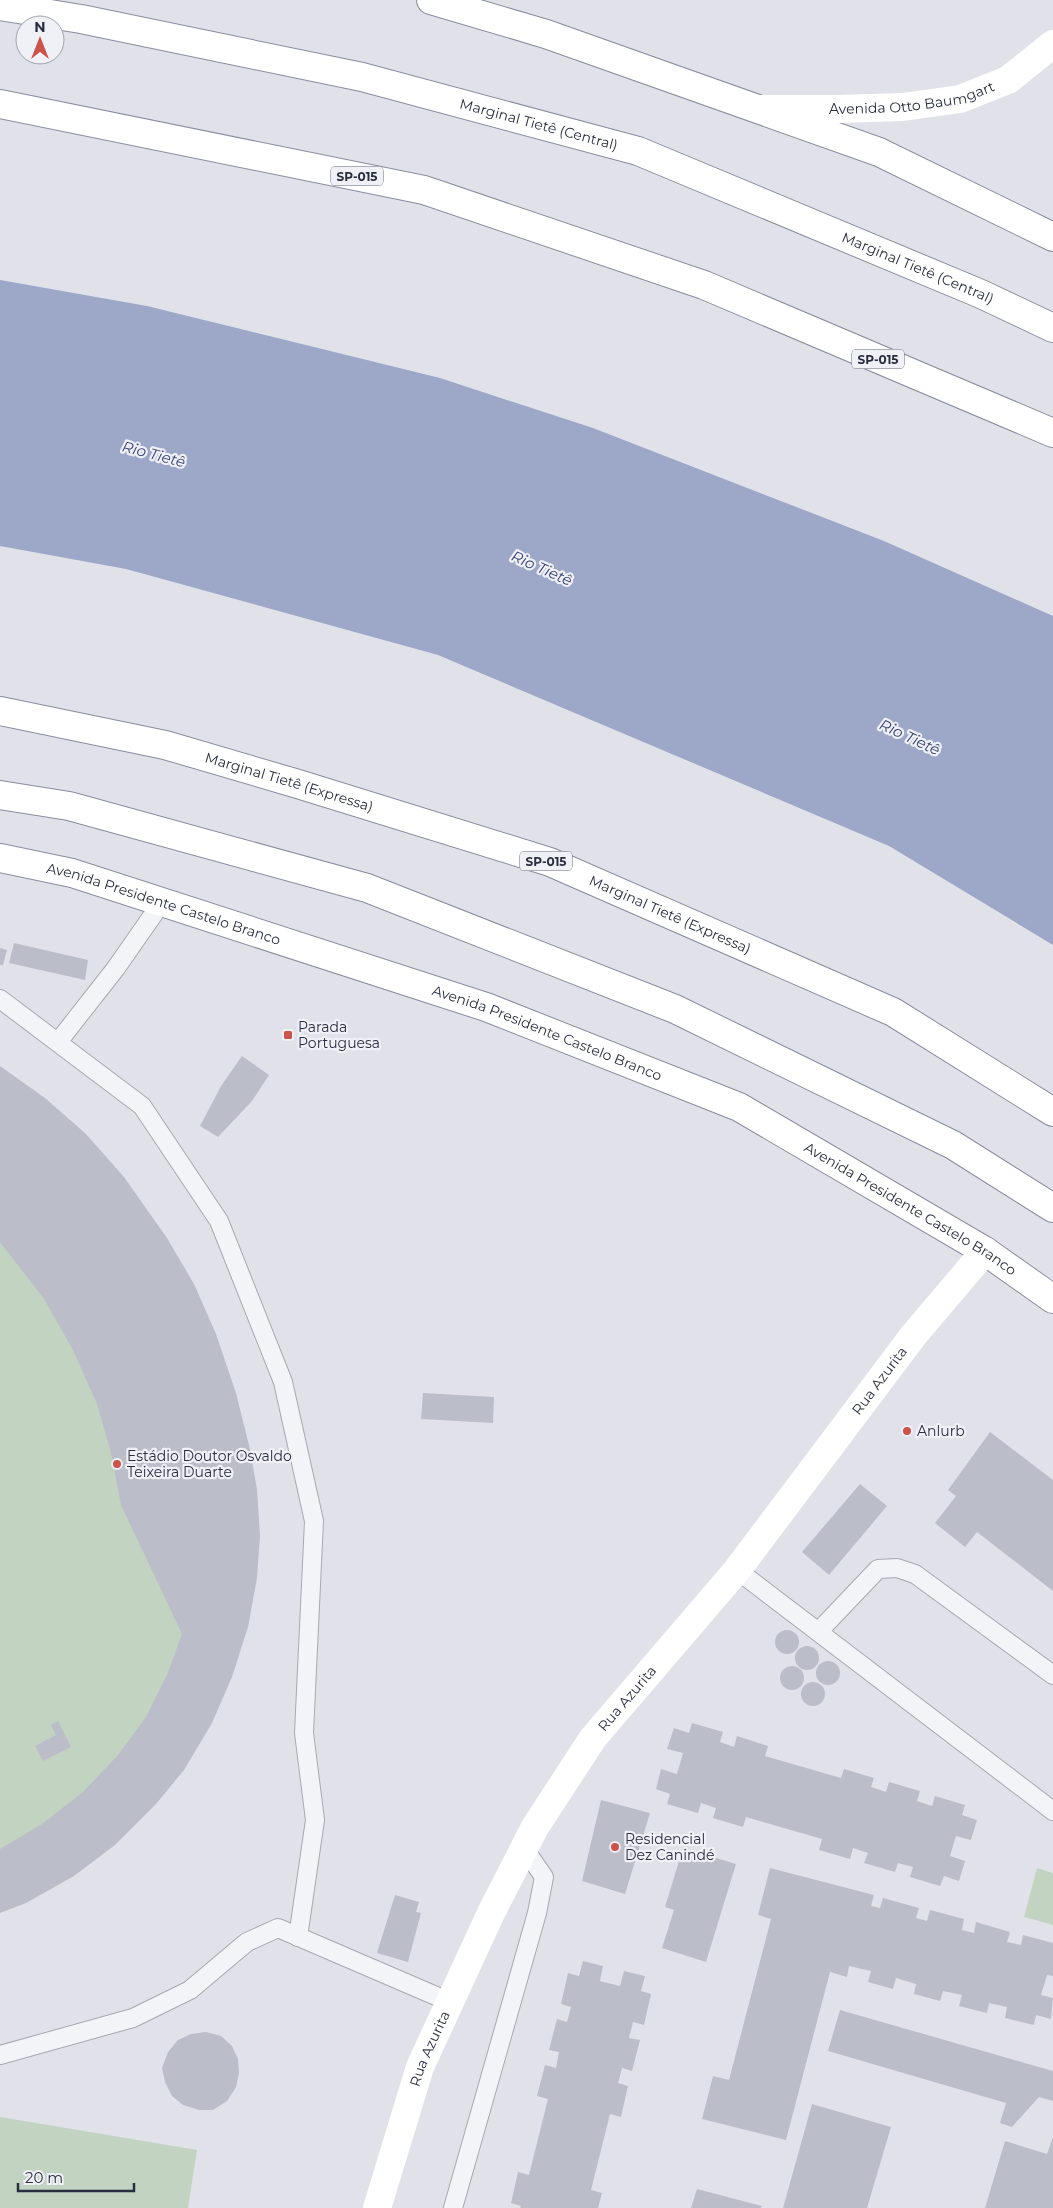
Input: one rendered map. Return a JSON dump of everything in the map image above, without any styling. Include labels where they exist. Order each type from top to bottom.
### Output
[{"type":"main road","points":[[431,0],[546,34],[879,152],[1053,237]]},
{"type":"main road","name":"Marginal Tietê (Central)","points":[[0,6],[81,19],[362,77],[638,151],[981,294],[1053,328]]},
{"type":"main road","name":"Avenida Otto Baumgart","points":[[756,109],[838,110],[903,107],[960,98],[1008,80],[1053,44]]},
{"type":"main road","name":"SP-015","points":[[0,104],[424,190],[704,285],[1053,433]]},
{"type":"main road","name":"Marginal Tietê (Expressa)","points":[[0,711],[165,745],[550,862],[893,1012],[1053,1112]]},
{"type":"main road","points":[[0,795],[69,806],[367,888],[666,1005],[953,1145],[1053,1208]]},
{"type":"main road","name":"Avenida Presidente Castelo Branco","points":[[0,858],[72,873],[486,1007],[739,1107],[985,1251],[1053,1299]]},
{"type":"main road","name":"Rua Azurita","points":[[376,2208],[420,2067],[491,1914],[535,1827],[593,1738],[738,1570],[913,1336],[985,1251]]},
{"type":"lane","points":[[58,1042],[116,968],[162,902]]},
{"type":"lane","points":[[0,999],[142,1106],[219,1221],[283,1382],[314,1521],[304,1733],[315,1820],[298,1937]]},
{"type":"lane","points":[[818,1632],[878,1569],[896,1568],[916,1574],[1053,1675]]},
{"type":"lane","points":[[738,1570],[1053,1811]]},
{"type":"lane","points":[[453,2208],[537,1913],[544,1877],[524,1848]]},
{"type":"lane","points":[[0,2055],[133,2018],[190,1990],[247,1942],[278,1928],[450,2002]]},
{"type":"green space","name":"Estádio Doutor Osvaldo Teixeira Duarte","points":[[0,1075],[211,1688],[0,1900]]},
{"type":"green space","points":[[1037,1868],[1053,1873],[1053,1925],[1024,1917]]},
{"type":"green space","points":[[0,2117],[197,2150],[188,2208],[0,2208]]},
{"type":"water","name":"Rio Tietê","points":[[0,280],[147,306],[440,378],[593,428],[884,541],[1053,616],[1053,945],[889,846],[438,655],[126,569],[0,546]]},
{"type":"building","points":[[14,943],[88,960],[85,980],[9,963]]},
{"type":"building","points":[[0,948],[7,950],[3,965],[0,965]]},
{"type":"building","points":[[242,1056],[269,1075],[252,1101],[218,1137],[200,1126],[221,1086]]},
{"type":"building","points":[[0,1066],[45,1098],[86,1134],[124,1177],[167,1238],[194,1284],[216,1334],[236,1393],[249,1445],[257,1489],[260,1536],[257,1578],[248,1627],[232,1677],[212,1723],[184,1770],[156,1804],[115,1845],[74,1876],[26,1903],[0,1913],[0,1849],[42,1824],[83,1792],[118,1755],[146,1717],[167,1675],[182,1634],[121,1505],[111,1453],[97,1404],[73,1350],[44,1299],[0,1242]]},
{"type":"building","points":[[423,1393],[494,1397],[493,1423],[421,1419]]},
{"type":"building","points":[[990,1432],[1053,1480],[1053,1591],[977,1532],[965,1547],[935,1523],[956,1496],[948,1490]]},
{"type":"building","points":[[860,1484],[887,1506],[829,1575],[802,1552]]},
{"type":"building","points":[[787,1630],[792,1631],[798,1637],[798,1647],[792,1653],[787,1654],[782,1653],[776,1647],[775,1642],[776,1637],[782,1631]]},
{"type":"building","points":[[807,1646],[816,1649],[819,1658],[816,1667],[807,1670],[798,1667],[795,1658],[798,1649]]},
{"type":"building","points":[[828,1661],[837,1664],[840,1673],[837,1682],[828,1685],[819,1682],[816,1673],[819,1664]]},
{"type":"building","points":[[792,1666],[797,1667],[803,1673],[803,1683],[797,1689],[792,1690],[787,1689],[781,1683],[780,1678],[781,1673],[787,1667]]},
{"type":"building","points":[[813,1682],[818,1683],[824,1689],[824,1699],[818,1705],[813,1706],[808,1705],[802,1699],[801,1694],[802,1689],[808,1683]]},
{"type":"building","points":[[58,1721],[71,1747],[43,1761],[35,1746],[56,1735],[51,1725]]},
{"type":"building","points":[[692,1723],[723,1732],[720,1742],[734,1747],[737,1736],[768,1746],[765,1756],[841,1778],[844,1769],[874,1778],[871,1787],[886,1792],[889,1782],[920,1791],[917,1801],[932,1806],[935,1796],[965,1805],[962,1815],[977,1820],[971,1840],[956,1836],[950,1856],[965,1861],[959,1881],[944,1876],[940,1886],[910,1877],[913,1867],[898,1863],[895,1872],[864,1863],[868,1853],[853,1848],[850,1859],[819,1850],[822,1839],[746,1817],[743,1827],[713,1818],[716,1808],[701,1803],[698,1813],[667,1804],[670,1794],[656,1789],[661,1769],[677,1774],[683,1753],[667,1749],[674,1728],[689,1733]]},
{"type":"building","name":"Residencial Dez Canindé","points":[[601,1800],[650,1813],[625,1894],[582,1881]]},
{"type":"building","points":[[683,1848],[736,1864],[706,1962],[662,1948],[674,1910],[665,1907]]},
{"type":"building","points":[[770,1868],[874,1895],[871,1906],[880,1908],[883,1898],[919,1908],[916,1918],[927,1921],[930,1910],[964,1919],[962,1930],[974,1933],[976,1922],[1010,1932],[1007,1942],[1021,1945],[1023,1935],[1053,1943],[1053,1976],[1047,1975],[1041,1995],[1053,1998],[1051,2019],[1036,2015],[1034,2025],[1005,2018],[1007,2007],[989,2003],[987,2013],[959,2006],[962,1995],[943,1991],[940,2001],[914,1994],[916,1984],[896,1978],[893,1989],[868,1982],[871,1971],[849,1966],[847,1977],[830,1972],[786,2140],[702,2119],[713,2076],[729,2080],[771,1919],[758,1915]]},
{"type":"building","points":[[395,1895],[419,1902],[416,1912],[421,1913],[408,1962],[377,1953]]},
{"type":"building","points":[[583,1961],[603,1966],[600,1981],[620,1986],[624,1971],[645,1976],[641,1991],[651,1994],[644,2025],[633,2022],[629,2038],[640,2040],[632,2071],[622,2068],[618,2083],[628,2086],[621,2117],[610,2114],[591,2190],[602,2193],[598,2208],[520,2208],[521,2206],[511,2203],[518,2172],[529,2175],[548,2099],[537,2096],[545,2065],[556,2068],[559,2052],[549,2050],[557,2019],[567,2022],[571,2007],[561,2004],[568,1973],[579,1976]]},
{"type":"building","points":[[840,2010],[1053,2071],[1053,2101],[1039,2097],[1012,2127],[1000,2123],[1006,2103],[828,2051]]},
{"type":"building","points":[[206,2032],[221,2036],[232,2046],[238,2059],[239,2073],[236,2087],[227,2101],[213,2110],[199,2110],[183,2105],[172,2096],[165,2082],[162,2068],[168,2052],[178,2040],[191,2034]]},
{"type":"building","points":[[812,2104],[891,2127],[867,2208],[783,2208]]},
{"type":"building","points":[[1053,2137],[1053,2208],[985,2208],[1005,2141],[1047,2154]]},
{"type":"building","points":[[697,2189],[762,2206],[761,2208],[691,2208]]},
{"type":"place","name":"Parada Portuguesa","points":[[288,1035]]},
{"type":"place","name":"Anlurb","points":[[907,1431]]},
{"type":"place","name":"Estádio Doutor Osvaldo Teixeira Duarte","points":[[117,1464]]},
{"type":"place","name":"Residencial Dez Canindé","points":[[615,1847]]}]
